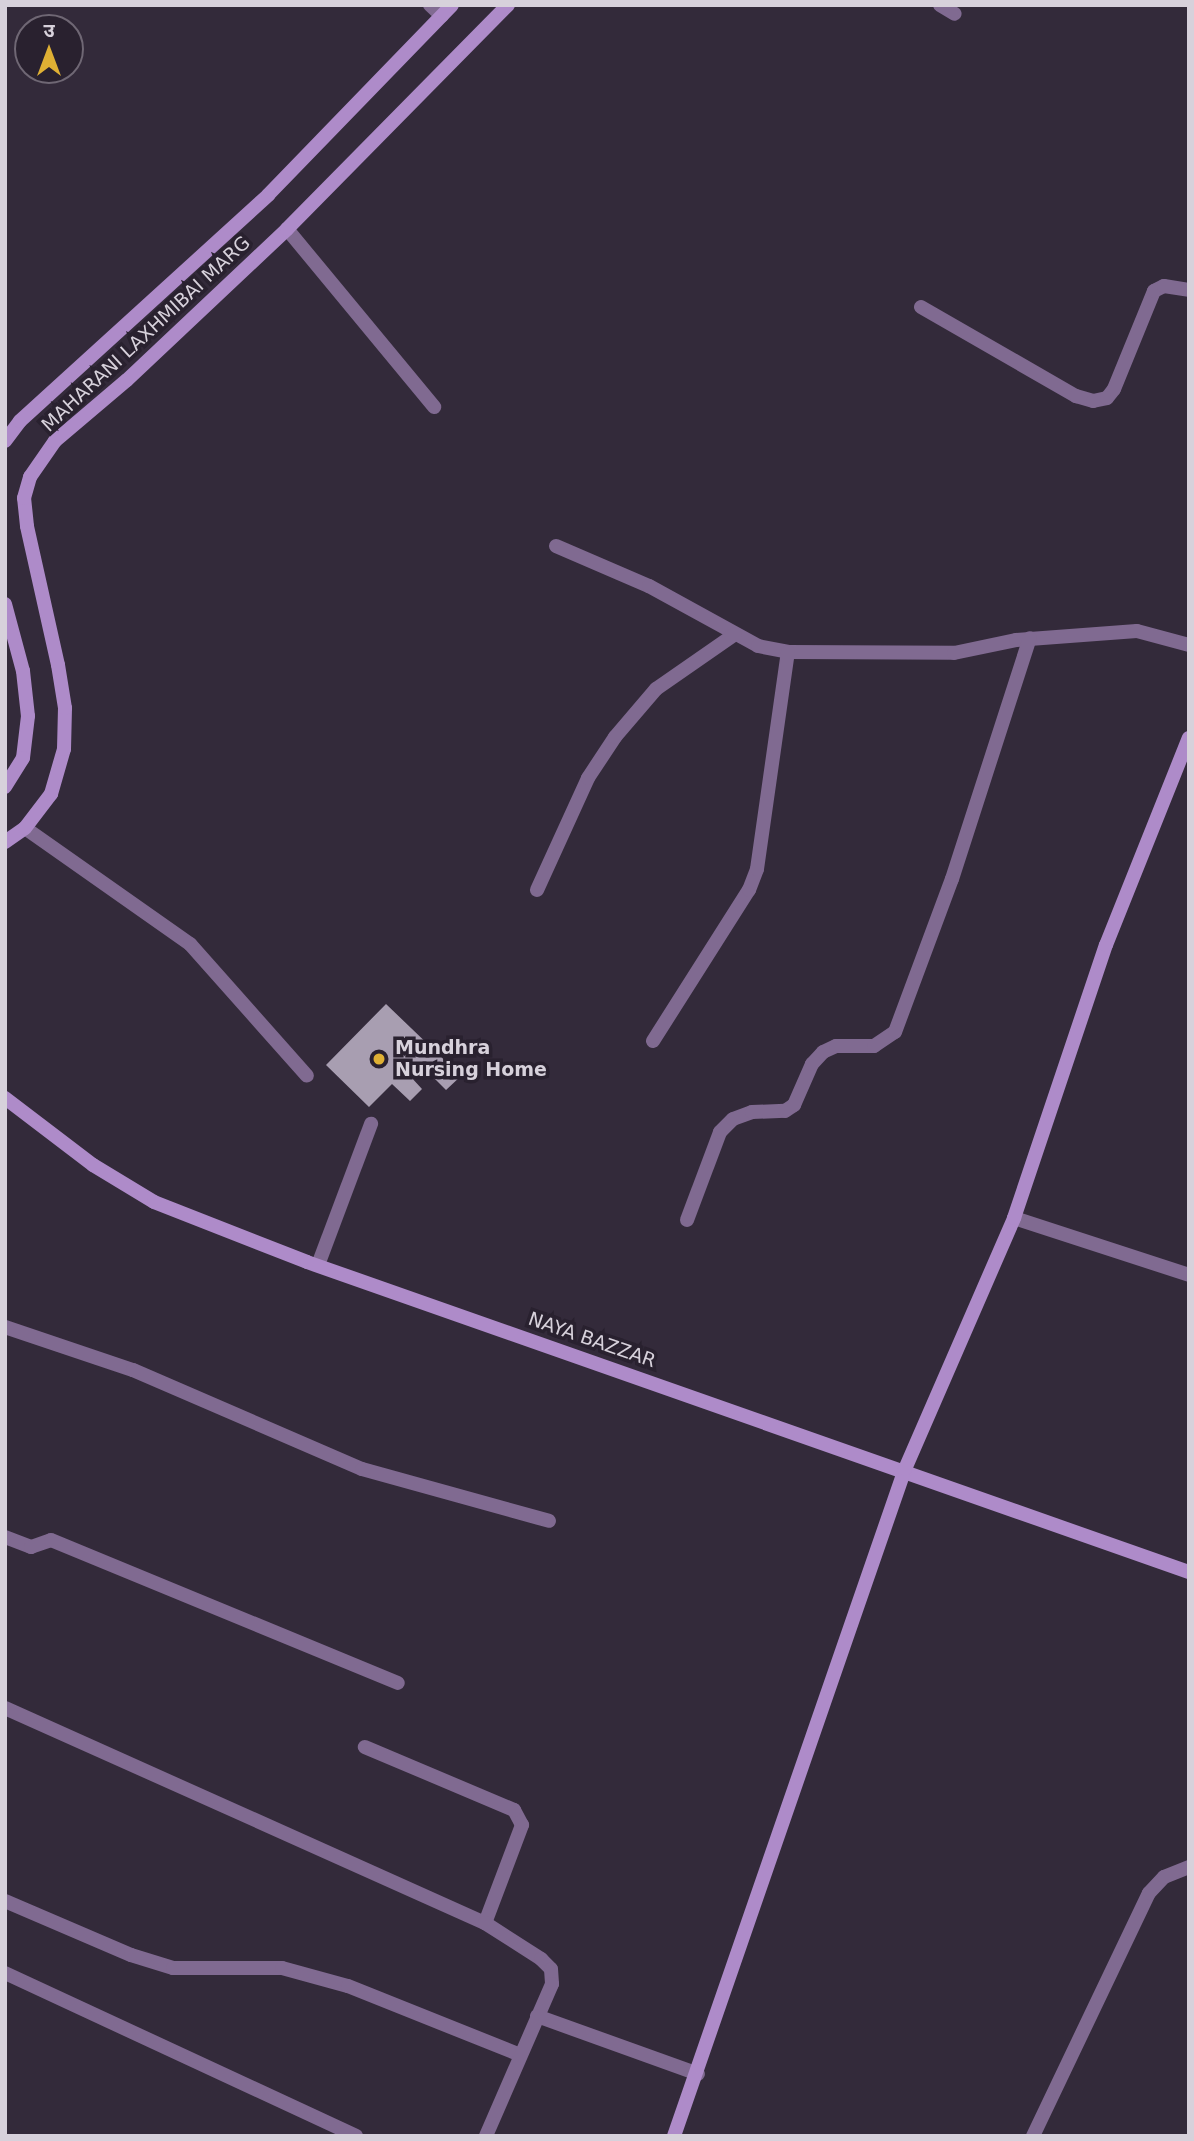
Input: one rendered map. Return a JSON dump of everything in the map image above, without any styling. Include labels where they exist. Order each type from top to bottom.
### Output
[{"type":"main road","name":"MAHARANI LAXHMIBAI MARG","points":[[5,842],[25,828],[51,794],[58,777],[65,708],[27,526],[24,498],[30,477],[55,441],[127,380],[287,229],[508,5]]},
{"type":"main road","points":[[5,441],[20,421],[268,195],[447,11]]},
{"type":"main road","points":[[5,604],[23,671],[28,716],[23,758],[5,787]]},
{"type":"main road","points":[[674,2136],[698,2074],[905,1469],[1014,1218],[1106,945],[1189,738]]},
{"type":"main road","name":"NAYA BAZZAR","points":[[7,1104],[93,1165],[154,1202],[318,1265],[905,1469],[1189,1572]]},
{"type":"street","points":[[430,5],[447,11]]},
{"type":"street","points":[[940,5],[955,14]]},
{"type":"street","points":[[287,229],[434,407]]},
{"type":"street","points":[[921,307],[1076,396],[1093,401],[1107,398],[1114,389],[1154,291],[1164,286],[1189,290]]},
{"type":"street","points":[[556,546],[649,586],[758,646],[788,652],[954,653],[1030,638],[1137,631],[1189,645]]},
{"type":"street","points":[[537,890],[588,778],[615,737],[656,689],[735,634]]},
{"type":"street","points":[[687,1220],[720,1132],[733,1119],[752,1112],[785,1111],[794,1105],[812,1064],[823,1052],[836,1046],[874,1046],[895,1031],[952,879],[1030,638]]},
{"type":"street","points":[[653,1041],[749,890],[757,869],[788,652]]},
{"type":"street","points":[[25,828],[190,944],[307,1076]]},
{"type":"street","points":[[318,1265],[371,1124]]},
{"type":"street","points":[[1014,1218],[1189,1275]]},
{"type":"street","points":[[5,1327],[133,1370],[362,1469],[549,1521]]},
{"type":"street","points":[[5,1537],[31,1547],[51,1540],[398,1683]]},
{"type":"street","points":[[5,1708],[485,1923],[551,1969],[552,1984],[518,2054],[486,2136]]},
{"type":"street","points":[[365,1746],[514,1810],[522,1825],[485,1923]]},
{"type":"street","points":[[1033,2136],[1149,1893],[1164,1877],[1189,1867]]},
{"type":"street","points":[[5,1901],[141,1959],[173,1968],[282,1968],[348,1986],[518,2054]]},
{"type":"street","points":[[5,1973],[341,2133],[356,2136]]},
{"type":"street","points":[[537,2017],[698,2074]]},
{"type":"building","points":[[386,1004],[461,1076],[446,1090],[421,1065],[410,1076],[422,1089],[410,1101],[392,1084],[369,1107],[326,1065]]},
{"type":"place","name":"Mundhra Nursing Home","points":[[379,1059]]}]
